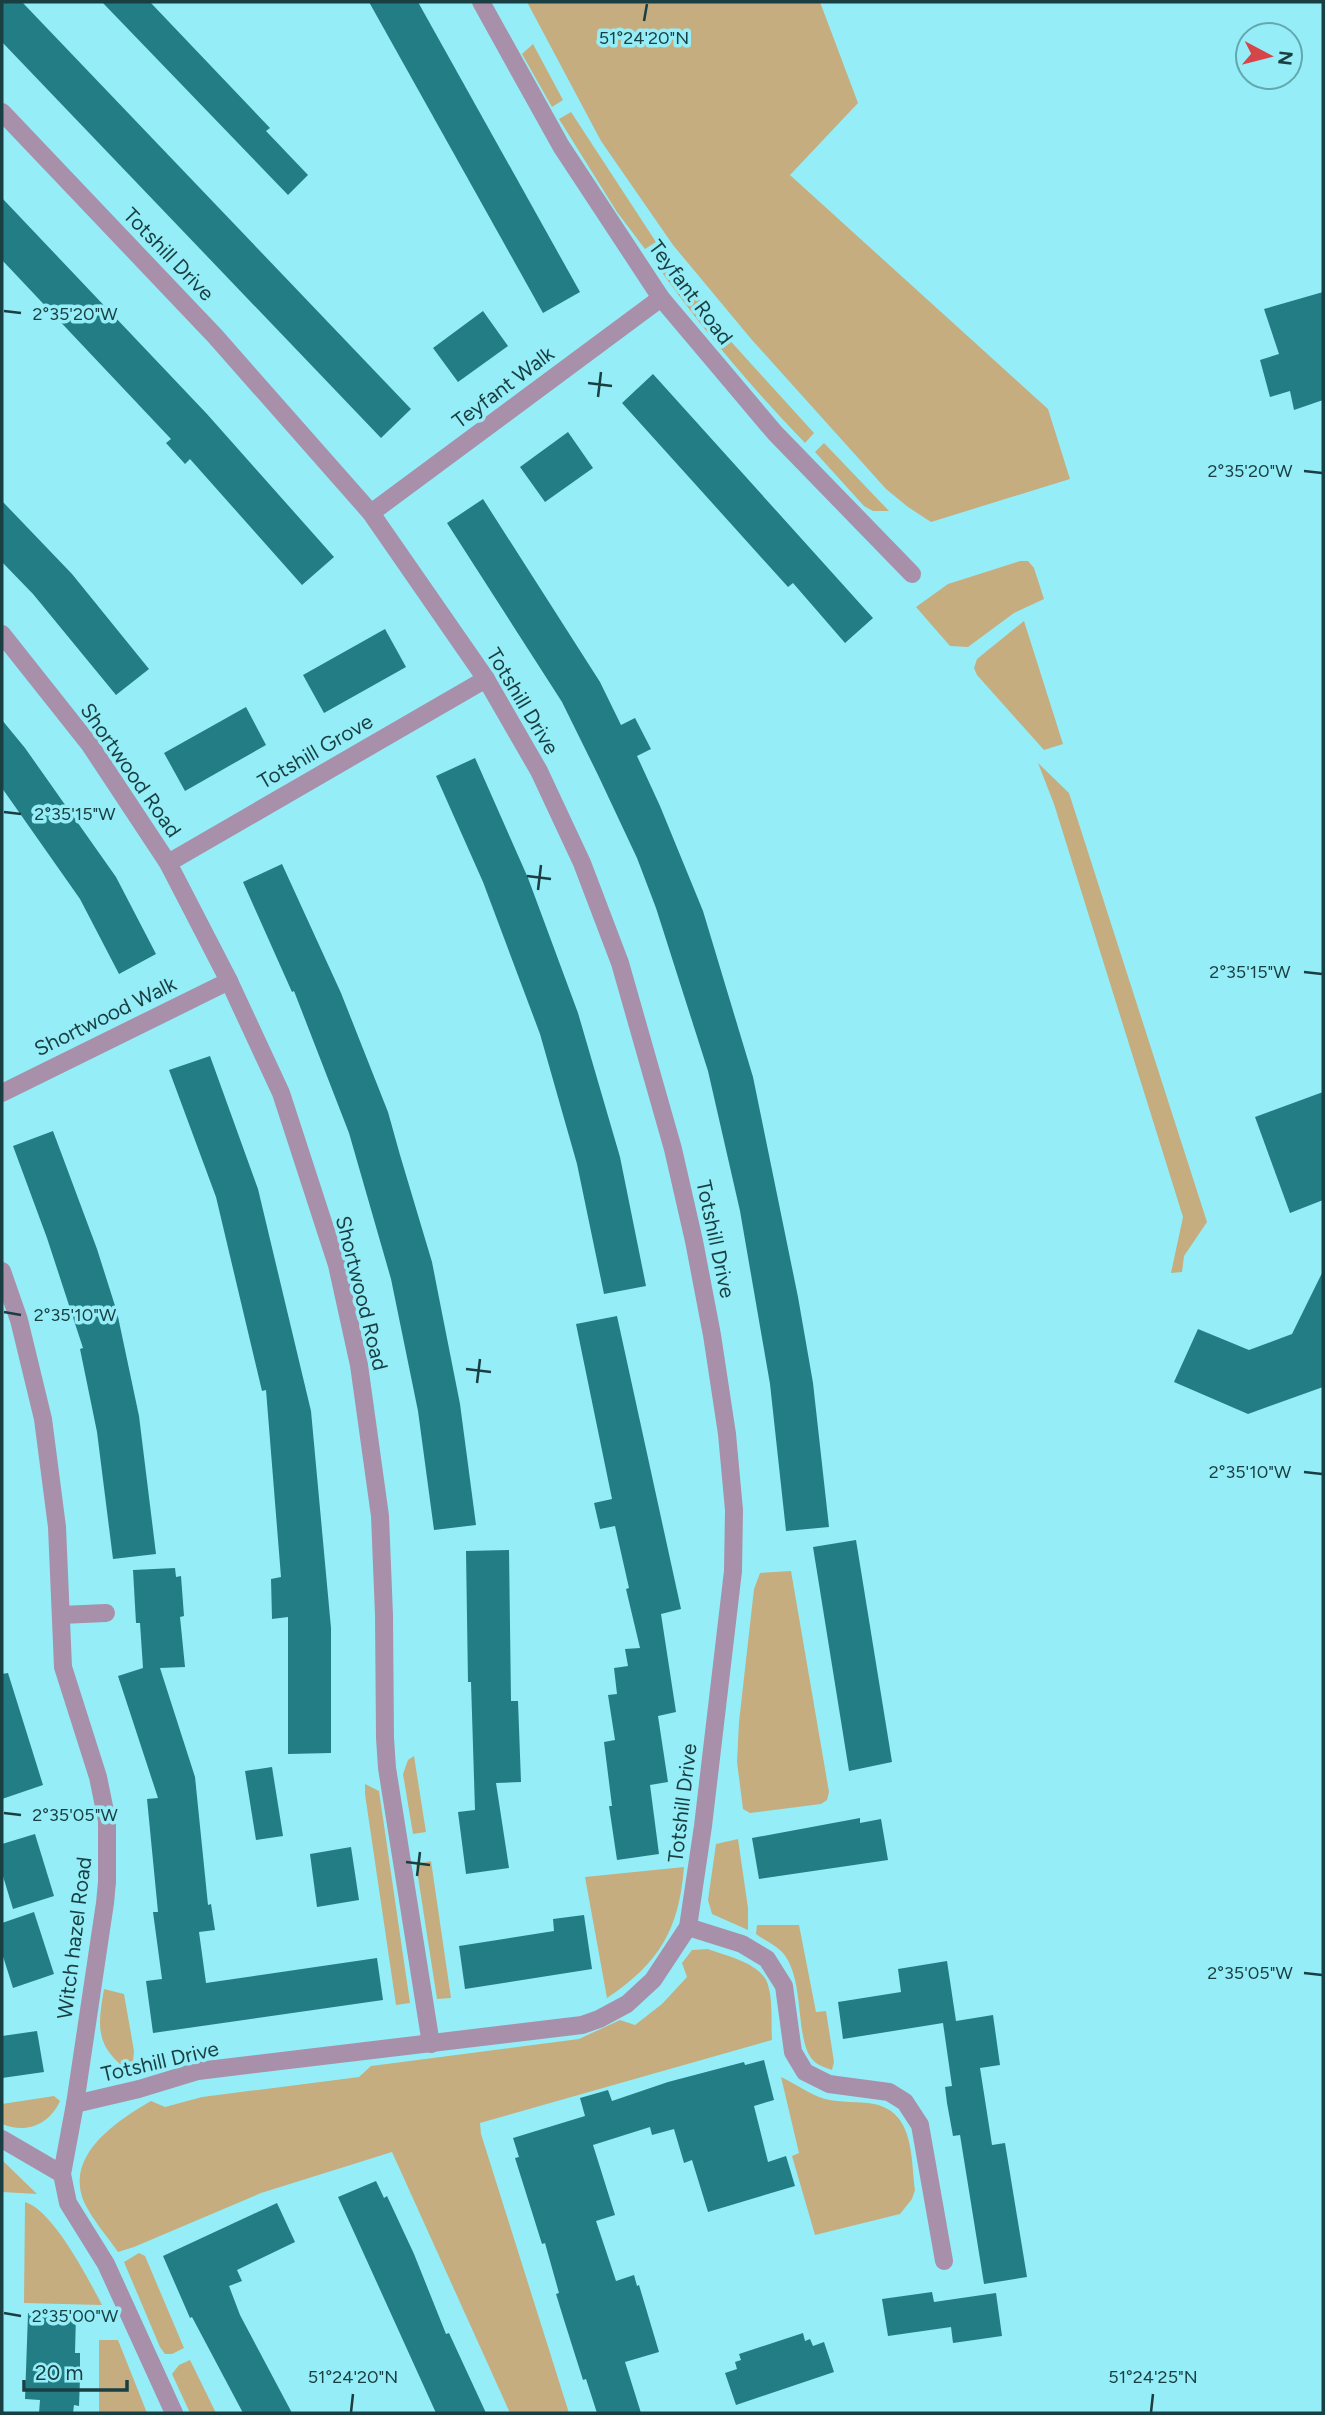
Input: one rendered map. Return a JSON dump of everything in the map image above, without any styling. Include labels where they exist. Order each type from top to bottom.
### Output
[{"type":"street","name":"Teyfant Road","points":[[481,2],[561,146],[661,298],[775,433],[912,574]]},
{"type":"street","name":"Totshill Drive","points":[[2,112],[215,336],[371,513],[485,679],[539,771],[582,863],[620,963],[673,1149],[712,1335],[734,1510],[733,1571],[705,1812],[688,1927],[653,1980],[627,2004],[582,2025],[198,2071],[75,2104]]},
{"type":"street","name":"Teyfant Walk","points":[[371,513],[661,298]]},
{"type":"street","name":"Shortwood Road","points":[[2,634],[90,745],[168,863],[229,981],[281,1093],[337,1265],[359,1365],[380,1517],[387,1768],[431,2043]]},
{"type":"street","name":"Totshill Grove","points":[[168,863],[485,679]]},
{"type":"street","name":"Shortwood Walk","points":[[2,1093],[229,981]]},
{"type":"street","name":"Witch hazel Road","points":[[2,1271],[19,1320],[43,1419],[57,1527],[63,1667],[98,1777],[107,1821],[107,1882],[75,2104],[62,2174]]},
{"type":"street","points":[[61,1615],[106,1613]]},
{"type":"street","points":[[688,1927],[741,1944],[767,1959],[784,1986],[793,2052],[805,2071],[829,2084],[889,2092],[905,2102],[920,2125],[944,2261]]},
{"type":"street","points":[[2,2139],[62,2174],[68,2203],[112,2275],[174,2413]]},
{"type":"shaded area","points":[[527,2],[820,2],[858,103],[790,175],[1048,409],[1070,479],[931,522],[886,489],[752,340],[673,245],[601,141]]},
{"type":"shaded area","points":[[533,44],[563,100],[552,107],[522,54]]},
{"type":"shaded area","points":[[571,112],[656,242],[645,249],[617,212],[559,119]]},
{"type":"shaded area","points":[[664,251],[725,335],[814,433],[805,443],[765,400],[670,284],[653,260],[657,253]]},
{"type":"shaded area","points":[[824,443],[889,511],[873,511],[864,506],[815,452]]},
{"type":"shaded area","points":[[1020,561],[1028,561],[1034,568],[1044,599],[1014,613],[968,647],[950,646],[916,607],[948,584]]},
{"type":"shaded area","points":[[1024,621],[1063,744],[1044,750],[977,675],[974,668],[977,659]]},
{"type":"shaded area","points":[[1038,763],[1069,793],[1207,1222],[1184,1256],[1182,1272],[1171,1273],[1183,1217],[1054,804]]},
{"type":"shaded area","points":[[791,1571],[829,1792],[827,1800],[821,1804],[750,1813],[743,1809],[737,1762],[754,1589],[760,1573]]},
{"type":"shaded area","points":[[414,1756],[426,1832],[413,1834],[403,1774],[408,1760]]},
{"type":"shaded area","points":[[365,1784],[379,1791],[410,2003],[396,2005]]},
{"type":"shaded area","points":[[738,1839],[748,1908],[748,1930],[712,1914],[708,1900],[716,1844]]},
{"type":"shaded area","points":[[431,1861],[451,1998],[437,1999],[416,1864]]},
{"type":"shaded area","points":[[684,1867],[677,1909],[663,1943],[640,1972],[607,1998],[585,1877]]},
{"type":"shaded area","points":[[757,1925],[799,1925],[816,2012],[826,2011],[834,2062],[832,2070],[816,2063],[809,2055],[790,1965],[780,1950],[756,1934]]},
{"type":"shaded area","points":[[708,1949],[742,1961],[764,1977],[771,1998],[772,2040],[480,2123],[481,2134],[569,2413],[510,2413],[392,2152],[261,2193],[118,2252],[84,2202],[80,2185],[81,2169],[87,2155],[110,2129],[151,2101],[165,2107],[202,2097],[359,2077],[371,2066],[579,2039],[620,2020],[635,2025],[662,2004],[687,1977],[682,1963],[692,1950]]},
{"type":"shaded area","points":[[104,1989],[124,1994],[134,2051],[133,2062],[120,2064],[102,2038],[100,2020]]},
{"type":"shaded area","points":[[781,2077],[825,2099],[874,2104],[897,2116],[911,2150],[915,2190],[912,2199],[900,2214],[815,2235],[792,2156],[799,2153]]},
{"type":"shaded area","points":[[54,2096],[60,2101],[50,2116],[36,2125],[20,2128],[2,2124],[2,2104]]},
{"type":"shaded area","points":[[2,2160],[37,2194],[2,2192]]},
{"type":"shaded area","points":[[25,2202],[47,2218],[58,2232],[102,2305],[24,2303]]},
{"type":"shaded area","points":[[139,2253],[145,2256],[184,2348],[172,2354],[165,2354],[160,2347],[124,2262]]},
{"type":"shaded area","points":[[99,2340],[118,2340],[147,2413],[99,2413]]},
{"type":"shaded area","points":[[190,2360],[216,2413],[190,2413],[172,2374],[179,2365]]},
{"type":"building","points":[[2,2],[22,2],[411,409],[381,438],[2,42]]},
{"type":"building","points":[[102,2],[150,2],[270,128],[266,131],[308,175],[288,195]]},
{"type":"building","points":[[369,2],[418,2],[580,292],[543,313]]},
{"type":"building","points":[[2,198],[207,414],[334,557],[302,585],[190,459],[185,464],[166,443],[171,439],[2,260]]},
{"type":"building","points":[[1323,292],[1323,400],[1294,410],[1290,391],[1270,397],[1260,360],[1279,354],[1264,309]]},
{"type":"building","points":[[483,311],[508,346],[458,382],[433,348]]},
{"type":"building","points":[[653,374],[873,618],[845,643],[793,583],[788,587],[622,403]]},
{"type":"building","points":[[568,432],[593,468],[545,502],[520,467]]},
{"type":"building","points":[[483,499],[600,682],[621,725],[635,718],[651,749],[637,756],[703,911],[753,1077],[813,1383],[829,1527],[786,1531],[770,1384],[740,1211],[708,1071],[656,908],[637,858],[598,775],[562,702],[447,523]]},
{"type":"building","points":[[2,501],[72,574],[149,669],[116,695],[33,594],[2,562]]},
{"type":"building","points":[[385,629],[406,667],[324,713],[303,675]]},
{"type":"building","points":[[246,707],[266,745],[185,791],[164,753]]},
{"type":"building","points":[[2,720],[25,748],[116,877],[156,954],[119,974],[80,899],[2,788]]},
{"type":"building","points":[[475,758],[528,878],[578,1013],[620,1157],[646,1286],[604,1294],[577,1164],[540,1034],[483,882],[436,776]]},
{"type":"building","points":[[282,864],[341,993],[388,1112],[432,1262],[460,1404],[476,1525],[434,1530],[418,1411],[391,1279],[349,1133],[294,991],[292,992],[243,882]]},
{"type":"building","points":[[210,1056],[258,1189],[311,1411],[331,1628],[331,1753],[288,1754],[288,1617],[272,1619],[271,1579],[281,1577],[266,1390],[262,1391],[216,1197],[169,1070]]},
{"type":"building","points":[[1323,1092],[1323,1200],[1290,1213],[1255,1117]]},
{"type":"building","points":[[53,1131],[97,1249],[117,1312],[139,1416],[156,1554],[113,1559],[97,1432],[80,1349],[83,1348],[13,1146]]},
{"type":"building","points":[[1323,1271],[1323,1387],[1248,1414],[1174,1382],[1198,1329],[1249,1350],[1292,1334]]},
{"type":"building","points":[[617,1316],[681,1609],[661,1614],[676,1712],[658,1716],[668,1782],[650,1785],[659,1854],[617,1860],[604,1742],[615,1740],[608,1695],[617,1694],[614,1668],[628,1666],[625,1649],[640,1648],[615,1526],[600,1529],[594,1503],[612,1499],[576,1324]]},
{"type":"building","points":[[856,1540],[892,1762],[849,1771],[813,1547]]},
{"type":"building","points":[[509,1550],[511,1701],[518,1701],[521,1782],[496,1783],[509,1868],[466,1874],[458,1812],[475,1810],[471,1682],[468,1682],[466,1551]]},
{"type":"building","points":[[175,1568],[176,1577],[181,1576],[184,1616],[180,1617],[185,1667],[160,1668],[195,1777],[208,1905],[211,1904],[215,1930],[199,1932],[206,1983],[377,1958],[383,2000],[153,2033],[146,1981],[162,1979],[153,1912],[158,1912],[147,1799],[158,1798],[118,1676],[143,1668],[140,1623],[136,1623],[133,1570]]},
{"type":"building","points":[[8,1673],[43,1785],[2,1799],[2,1674]]},
{"type":"building","points":[[272,1767],[283,1836],[256,1840],[245,1771]]},
{"type":"building","points":[[860,1818],[860,1823],[881,1819],[888,1860],[759,1879],[752,1838]]},
{"type":"building","points":[[35,1834],[54,1896],[13,1909],[2,1873],[2,1844]]},
{"type":"building","points":[[351,1847],[359,1900],[317,1907],[310,1854]]},
{"type":"building","points":[[34,1912],[54,1974],[13,1988],[2,1953],[2,1923]]},
{"type":"building","points":[[584,1915],[592,1969],[465,1989],[459,1946],[554,1931],[553,1919]]},
{"type":"building","points":[[947,1961],[956,2021],[993,2015],[1000,2065],[980,2068],[992,2145],[1005,2143],[1027,2277],[984,2284],[960,2135],[953,2136],[947,2103],[945,2087],[952,2086],[943,2023],[843,2039],[838,2002],[901,1992],[898,1969]]},
{"type":"building","points":[[37,2031],[44,2072],[2,2078],[2,2036]]},
{"type":"building","points":[[764,2060],[774,2100],[754,2106],[768,2162],[786,2156],[795,2186],[708,2212],[692,2160],[684,2163],[674,2129],[652,2135],[650,2127],[593,2145],[615,2215],[596,2221],[616,2281],[634,2275],[637,2286],[639,2285],[659,2352],[625,2362],[641,2413],[597,2413],[586,2379],[583,2380],[556,2294],[559,2293],[545,2243],[542,2244],[515,2158],[519,2157],[513,2138],[585,2116],[580,2098],[608,2090],[612,2101],[668,2082],[744,2062],[745,2065]]},
{"type":"building","points":[[376,2181],[384,2198],[387,2196],[446,2334],[449,2333],[486,2413],[436,2413],[338,2197]]},
{"type":"building","points":[[277,2203],[295,2242],[237,2270],[242,2281],[229,2286],[240,2315],[292,2413],[243,2413],[192,2317],[190,2318],[163,2256]]},
{"type":"building","points":[[932,2292],[934,2302],[996,2293],[1002,2336],[953,2343],[951,2327],[888,2336],[882,2299]]},
{"type":"building","points":[[28,2313],[76,2314],[75,2353],[80,2353],[80,2378],[79,2406],[74,2405],[73,2413],[39,2413],[40,2400],[25,2399]]},
{"type":"building","points":[[803,2333],[805,2341],[810,2339],[813,2346],[824,2342],[834,2372],[736,2405],[725,2373],[737,2369],[735,2362],[741,2360],[739,2354]]}]
